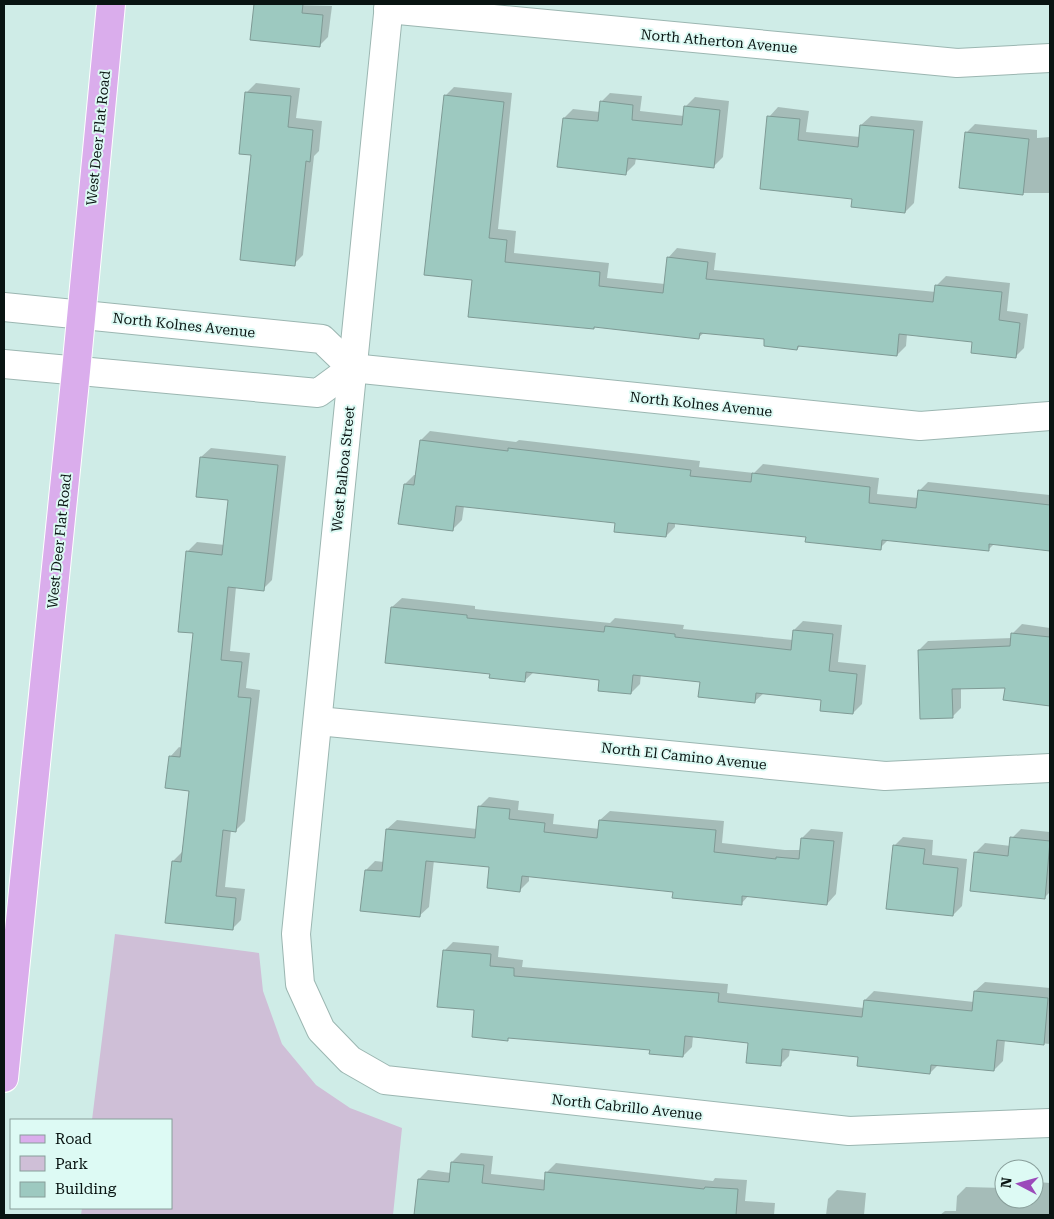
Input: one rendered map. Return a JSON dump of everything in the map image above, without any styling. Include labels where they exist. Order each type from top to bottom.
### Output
[{"type":"main road","name":"West Deer Flat Road","points":[[4,1078],[76,371],[111,4]]},
{"type":"street","name":"North Atherton Avenue","points":[[388,7],[957,64],[1050,58]]},
{"type":"street","name":"West Balboa Street","points":[[296,934],[388,7]]},
{"type":"street","name":"North Kolnes Avenue","points":[[4,307],[322,339],[352,368],[920,426],[1050,416]]},
{"type":"street","points":[[4,364],[318,393],[352,368]]},
{"type":"street","name":"North El Camino Avenue","points":[[318,721],[885,776],[1050,768]]},
{"type":"street","name":"North Cabrillo Avenue","points":[[296,934],[300,984],[321,1030],[350,1060],[386,1080],[849,1131],[1050,1123]]},
{"type":"green space","points":[[115,934],[259,953],[263,991],[282,1044],[316,1085],[350,1108],[402,1128],[393,1215],[81,1215],[82,1209],[172,1209],[172,1119],[92,1119]]},
{"type":"building","points":[[254,4],[303,4],[302,13],[323,15],[320,47],[250,40]]},
{"type":"building","points":[[245,92],[291,96],[288,127],[313,130],[310,162],[306,161],[295,266],[240,260],[251,155],[239,154]]},
{"type":"building","points":[[444,95],[504,102],[489,238],[507,240],[505,262],[600,272],[599,286],[663,293],[667,257],[708,262],[706,279],[933,302],[935,285],[1002,292],[999,320],[1020,323],[1016,358],[971,353],[972,342],[899,334],[897,356],[798,346],[797,350],[764,346],[764,339],[700,333],[699,339],[594,327],[594,329],[468,317],[472,280],[424,275]]},
{"type":"building","points":[[600,101],[633,105],[632,120],[682,125],[684,106],[720,110],[714,168],[628,158],[626,175],[557,167],[563,118],[598,121]]},
{"type":"building","points":[[767,116],[800,119],[798,140],[858,147],[860,125],[914,130],[905,213],[851,207],[852,199],[760,189]]},
{"type":"building","points":[[965,132],[1029,139],[1023,195],[959,188]]},
{"type":"building","points":[[420,440],[508,451],[508,448],[691,470],[690,476],[751,482],[752,473],[870,487],[869,503],[916,508],[918,490],[1050,505],[1050,551],[989,544],[989,551],[882,540],[881,550],[805,542],[806,537],[668,523],[666,537],[614,532],[615,523],[456,506],[453,531],[398,524],[404,484],[414,485]]},
{"type":"building","points":[[200,457],[278,465],[264,591],[228,587],[221,660],[242,662],[238,697],[251,698],[236,832],[223,830],[216,896],[236,898],[233,930],[165,923],[172,861],[181,862],[189,791],[165,788],[169,756],[180,757],[193,633],[178,632],[186,551],[222,555],[228,500],[196,497]]},
{"type":"building","points":[[391,607],[467,615],[467,618],[604,632],[605,626],[675,634],[675,637],[791,650],[793,630],[833,634],[829,671],[857,674],[853,714],[820,711],[821,700],[756,693],[755,703],[698,697],[700,682],[633,675],[631,694],[598,691],[599,680],[526,672],[525,682],[489,678],[490,674],[385,663]]},
{"type":"building","points":[[1011,633],[1050,637],[1050,706],[1003,700],[1005,688],[952,689],[953,718],[920,719],[918,650],[1010,646]]},
{"type":"building","points":[[478,806],[510,809],[509,819],[545,823],[544,832],[597,838],[599,820],[716,830],[714,852],[776,859],[776,857],[799,859],[801,838],[834,841],[827,905],[742,896],[742,905],[672,898],[673,892],[522,876],[520,892],[487,888],[489,867],[426,861],[420,917],[360,911],[365,870],[382,871],[386,829],[475,838]]},
{"type":"building","points":[[1010,837],[1050,841],[1045,899],[970,891],[974,852],[1008,856]]},
{"type":"building","points":[[893,845],[925,849],[923,864],[958,868],[953,916],[886,909]]},
{"type":"building","points":[[443,950],[491,954],[490,966],[514,968],[514,976],[719,993],[718,1002],[862,1017],[864,1000],[972,1011],[974,991],[1048,998],[1044,1045],[997,1040],[994,1071],[931,1065],[930,1074],[857,1066],[858,1057],[782,1049],[781,1066],[746,1063],[748,1043],[685,1036],[683,1057],[649,1054],[650,1050],[508,1038],[508,1041],[472,1037],[474,1010],[437,1007]]},
{"type":"building","points":[[451,1162],[484,1165],[482,1183],[544,1190],[545,1172],[704,1189],[705,1187],[738,1189],[736,1215],[414,1215],[418,1179],[449,1182]]}]
